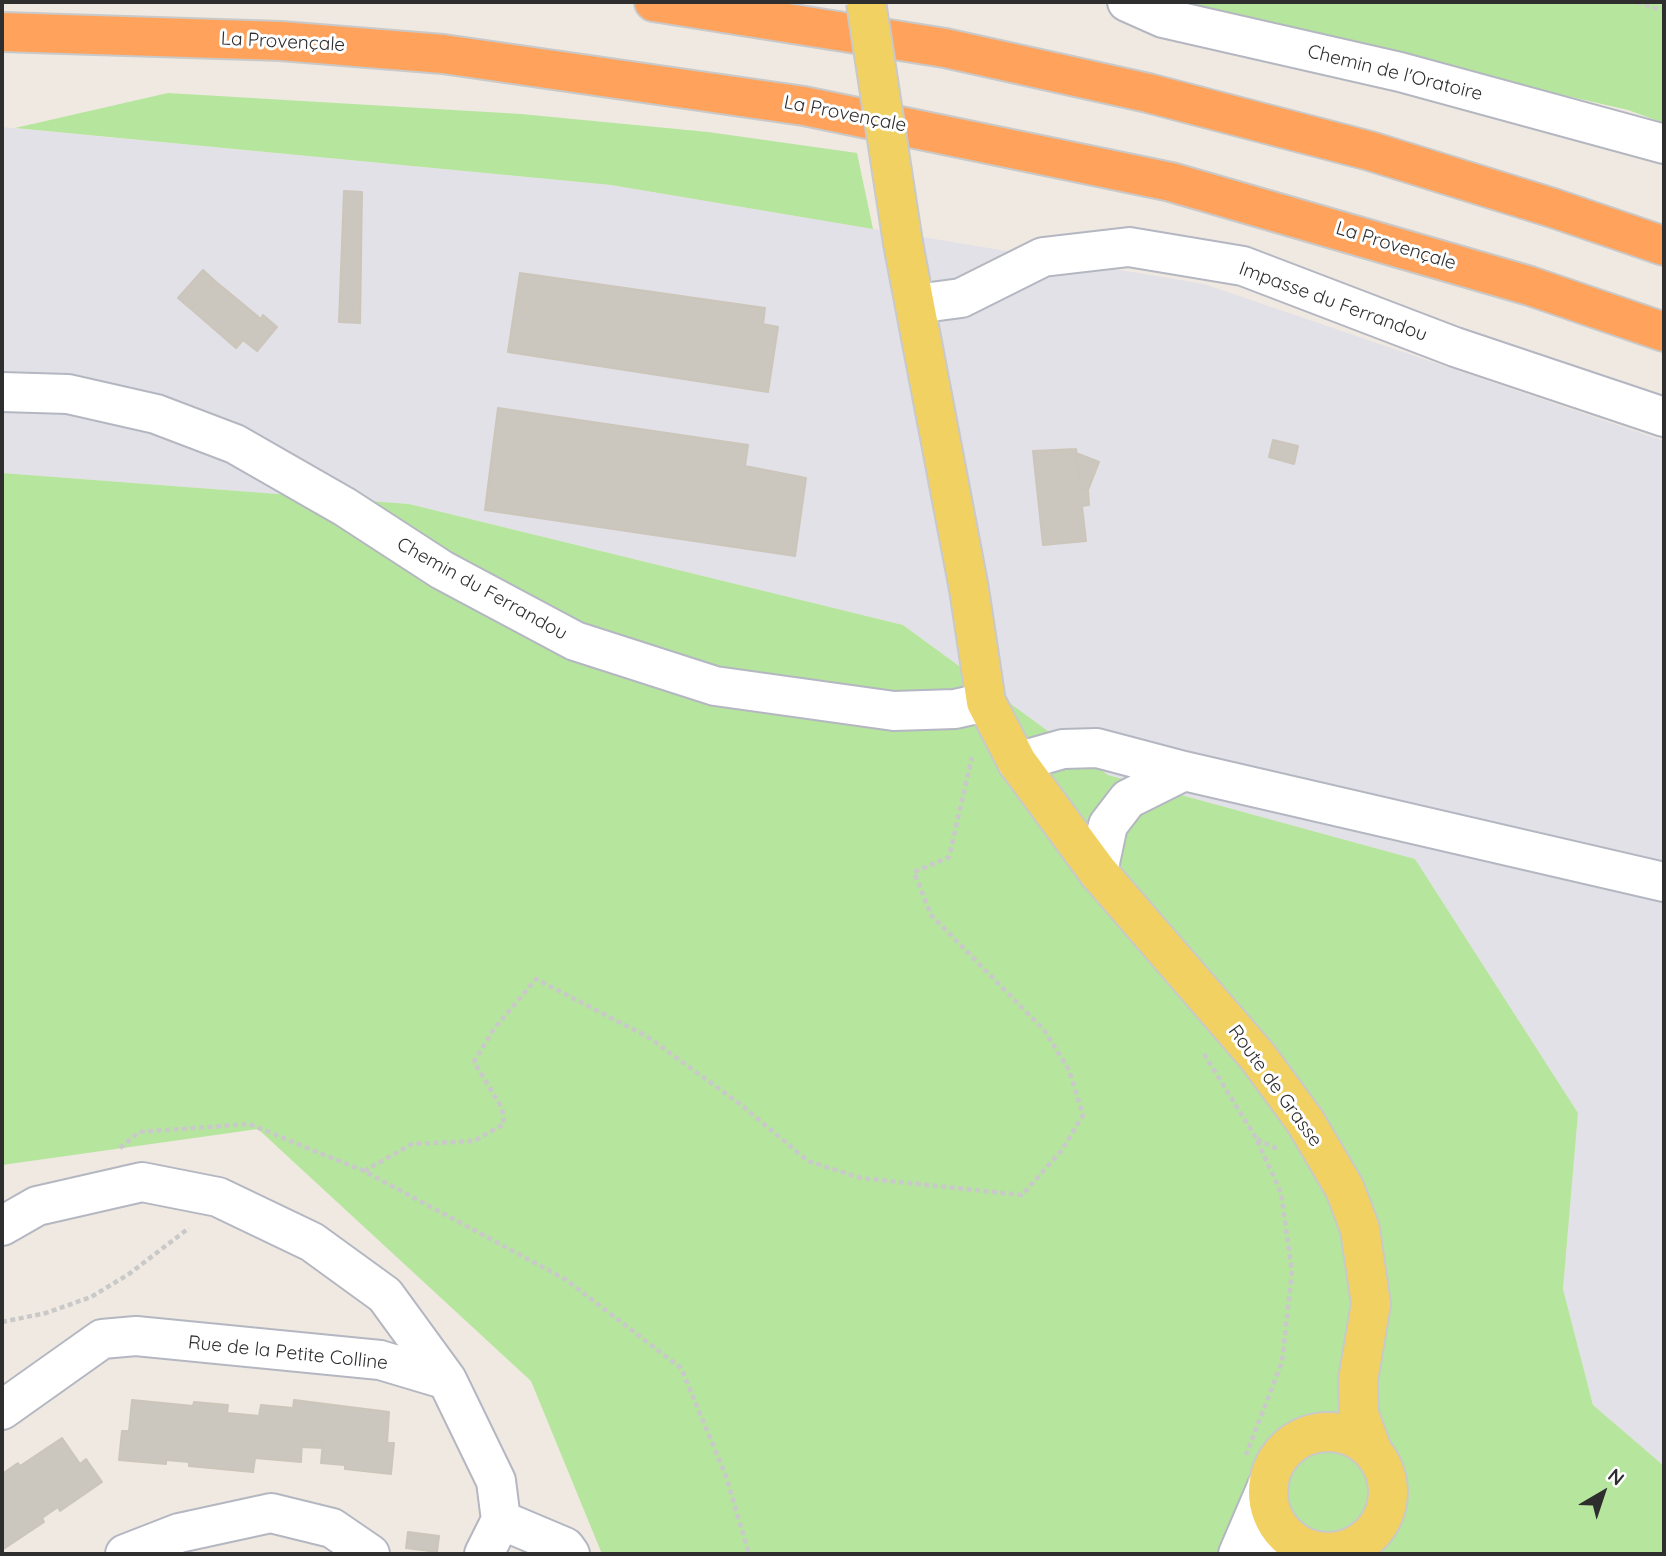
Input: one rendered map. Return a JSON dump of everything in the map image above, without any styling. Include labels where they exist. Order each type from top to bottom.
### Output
[{"type":"highway","points":[[654,2],[945,48],[1148,93],[1370,151],[1664,246]]},
{"type":"highway","name":"La Provençale","points":[[2,32],[281,41],[443,54],[804,106],[1171,182],[1530,286],[1664,332]]},
{"type":"main road","name":"Route de Grasse","points":[[866,2],[904,243],[967,576],[986,702],[1017,762],[1098,872],[1258,1057],[1306,1121],[1345,1189],[1360,1229],[1371,1304],[1358,1380],[1359,1414],[1372,1450]]},
{"type":"main road","name":"Route de Grasse","points":[[1320,1431],[1343,1409],[1358,1380]]},
{"type":"main road","points":[[1320,1431],[1348,1435],[1372,1450],[1383,1468],[1388,1488],[1386,1509],[1375,1541],[1364,1541],[1330,1553],[1308,1549],[1290,1539],[1276,1523],[1256,1472],[1273,1465],[1285,1448],[1301,1437],[1320,1431]]},
{"type":"street","name":"Chemin de l'Oratoire","points":[[1127,2],[1163,19],[1400,72],[1664,144]]},
{"type":"street","name":"Impasse du Ferrandou","points":[[916,304],[961,298],[1043,257],[1129,247],[1243,266],[1455,347],[1664,417]]},
{"type":"street","name":"Chemin du Ferrandou","points":[[2,391],[68,394],[156,414],[235,444],[345,507],[442,570],[575,641],[715,686],[894,712],[956,709],[986,702]]},
{"type":"street","points":[[1017,762],[1062,749],[1097,748],[1132,755],[1184,771],[1664,882]]},
{"type":"street","points":[[1098,872],[1108,825],[1128,799],[1184,771]]},
{"type":"street","points":[[2,1226],[37,1206],[142,1182],[218,1197],[312,1242],[385,1295],[447,1380],[496,1481],[502,1520],[484,1554]]},
{"type":"street","name":"Rue de la Petite Colline","points":[[2,1410],[102,1339],[136,1336],[380,1360],[447,1380]]},
{"type":"street","points":[[1240,1554],[1256,1472]]},
{"type":"street","points":[[125,1554],[179,1533],[271,1513],[332,1528],[370,1554]]},
{"type":"street","points":[[502,1520],[565,1547],[570,1554]]},
{"type":"street","points":[[1240,1554],[1264,1540],[1290,1539]]},
{"type":"path","points":[[1637,2],[1664,11]]},
{"type":"path","points":[[364,1171],[412,1144],[474,1140],[504,1124],[502,1108],[474,1062],[493,1030],[536,979],[648,1037],[740,1104],[808,1161],[861,1178],[1022,1195],[1062,1150],[1083,1115],[1069,1070],[1044,1030],[930,915],[914,872],[949,857],[986,702]]},
{"type":"path","points":[[119,1149],[139,1132],[249,1124],[364,1171],[565,1279],[681,1368],[726,1476],[749,1554]]},
{"type":"path","points":[[1256,1139],[1281,1193],[1292,1272],[1282,1362],[1256,1472]]},
{"type":"path","points":[[2,1322],[46,1313],[91,1297],[129,1274],[199,1220],[218,1197]]},
{"type":"shaded area","points":[[2,127],[611,185],[1204,284],[1664,441],[1664,1466],[1593,1405],[1563,1289],[1578,1113],[1415,859],[1108,775],[903,625],[409,504],[2,473]]},
{"type":"green space","points":[[1158,2],[1664,2],[1664,123],[1628,110]]},
{"type":"green space","points":[[168,93],[521,114],[708,132],[857,153],[873,229],[611,185],[15,128]]},
{"type":"green space","points":[[2,473],[409,504],[903,625],[1108,775],[1415,859],[1578,1113],[1563,1289],[1593,1405],[1664,1466],[1664,1554],[602,1554],[531,1381],[258,1129],[2,1165]]},
{"type":"building","points":[[344,191],[362,192],[360,323],[339,322]]},
{"type":"building","points":[[203,270],[215,281],[191,309],[178,298]]},
{"type":"building","points":[[520,273],[765,308],[763,324],[778,327],[768,392],[508,352]]},
{"type":"building","points":[[215,281],[261,319],[263,315],[277,327],[257,351],[243,340],[236,348],[191,309]]},
{"type":"building","points":[[498,408],[748,445],[745,466],[806,478],[795,556],[485,510]]},
{"type":"building","points":[[1273,440],[1298,446],[1294,464],[1269,457]]},
{"type":"building","points":[[1076,449],[1081,491],[1088,490],[1089,505],[1082,506],[1086,541],[1043,545],[1033,451]]},
{"type":"building","points":[[1076,453],[1099,462],[1088,490],[1081,491]]},
{"type":"building","points":[[132,1400],[193,1406],[194,1402],[228,1405],[227,1413],[259,1416],[261,1405],[293,1408],[294,1400],[389,1412],[387,1443],[394,1443],[391,1474],[345,1469],[345,1465],[321,1463],[323,1442],[302,1440],[301,1462],[255,1458],[253,1472],[189,1466],[189,1462],[166,1460],[166,1464],[119,1460],[122,1431],[129,1431]]},
{"type":"building","points":[[62,1438],[80,1464],[86,1459],[102,1482],[60,1511],[58,1507],[42,1518],[44,1522],[2,1550],[2,1474],[18,1463],[20,1466]]},
{"type":"building","points":[[302,1440],[323,1442],[323,1448],[302,1447]]},
{"type":"building","points":[[408,1532],[439,1536],[437,1552],[406,1548]]}]
